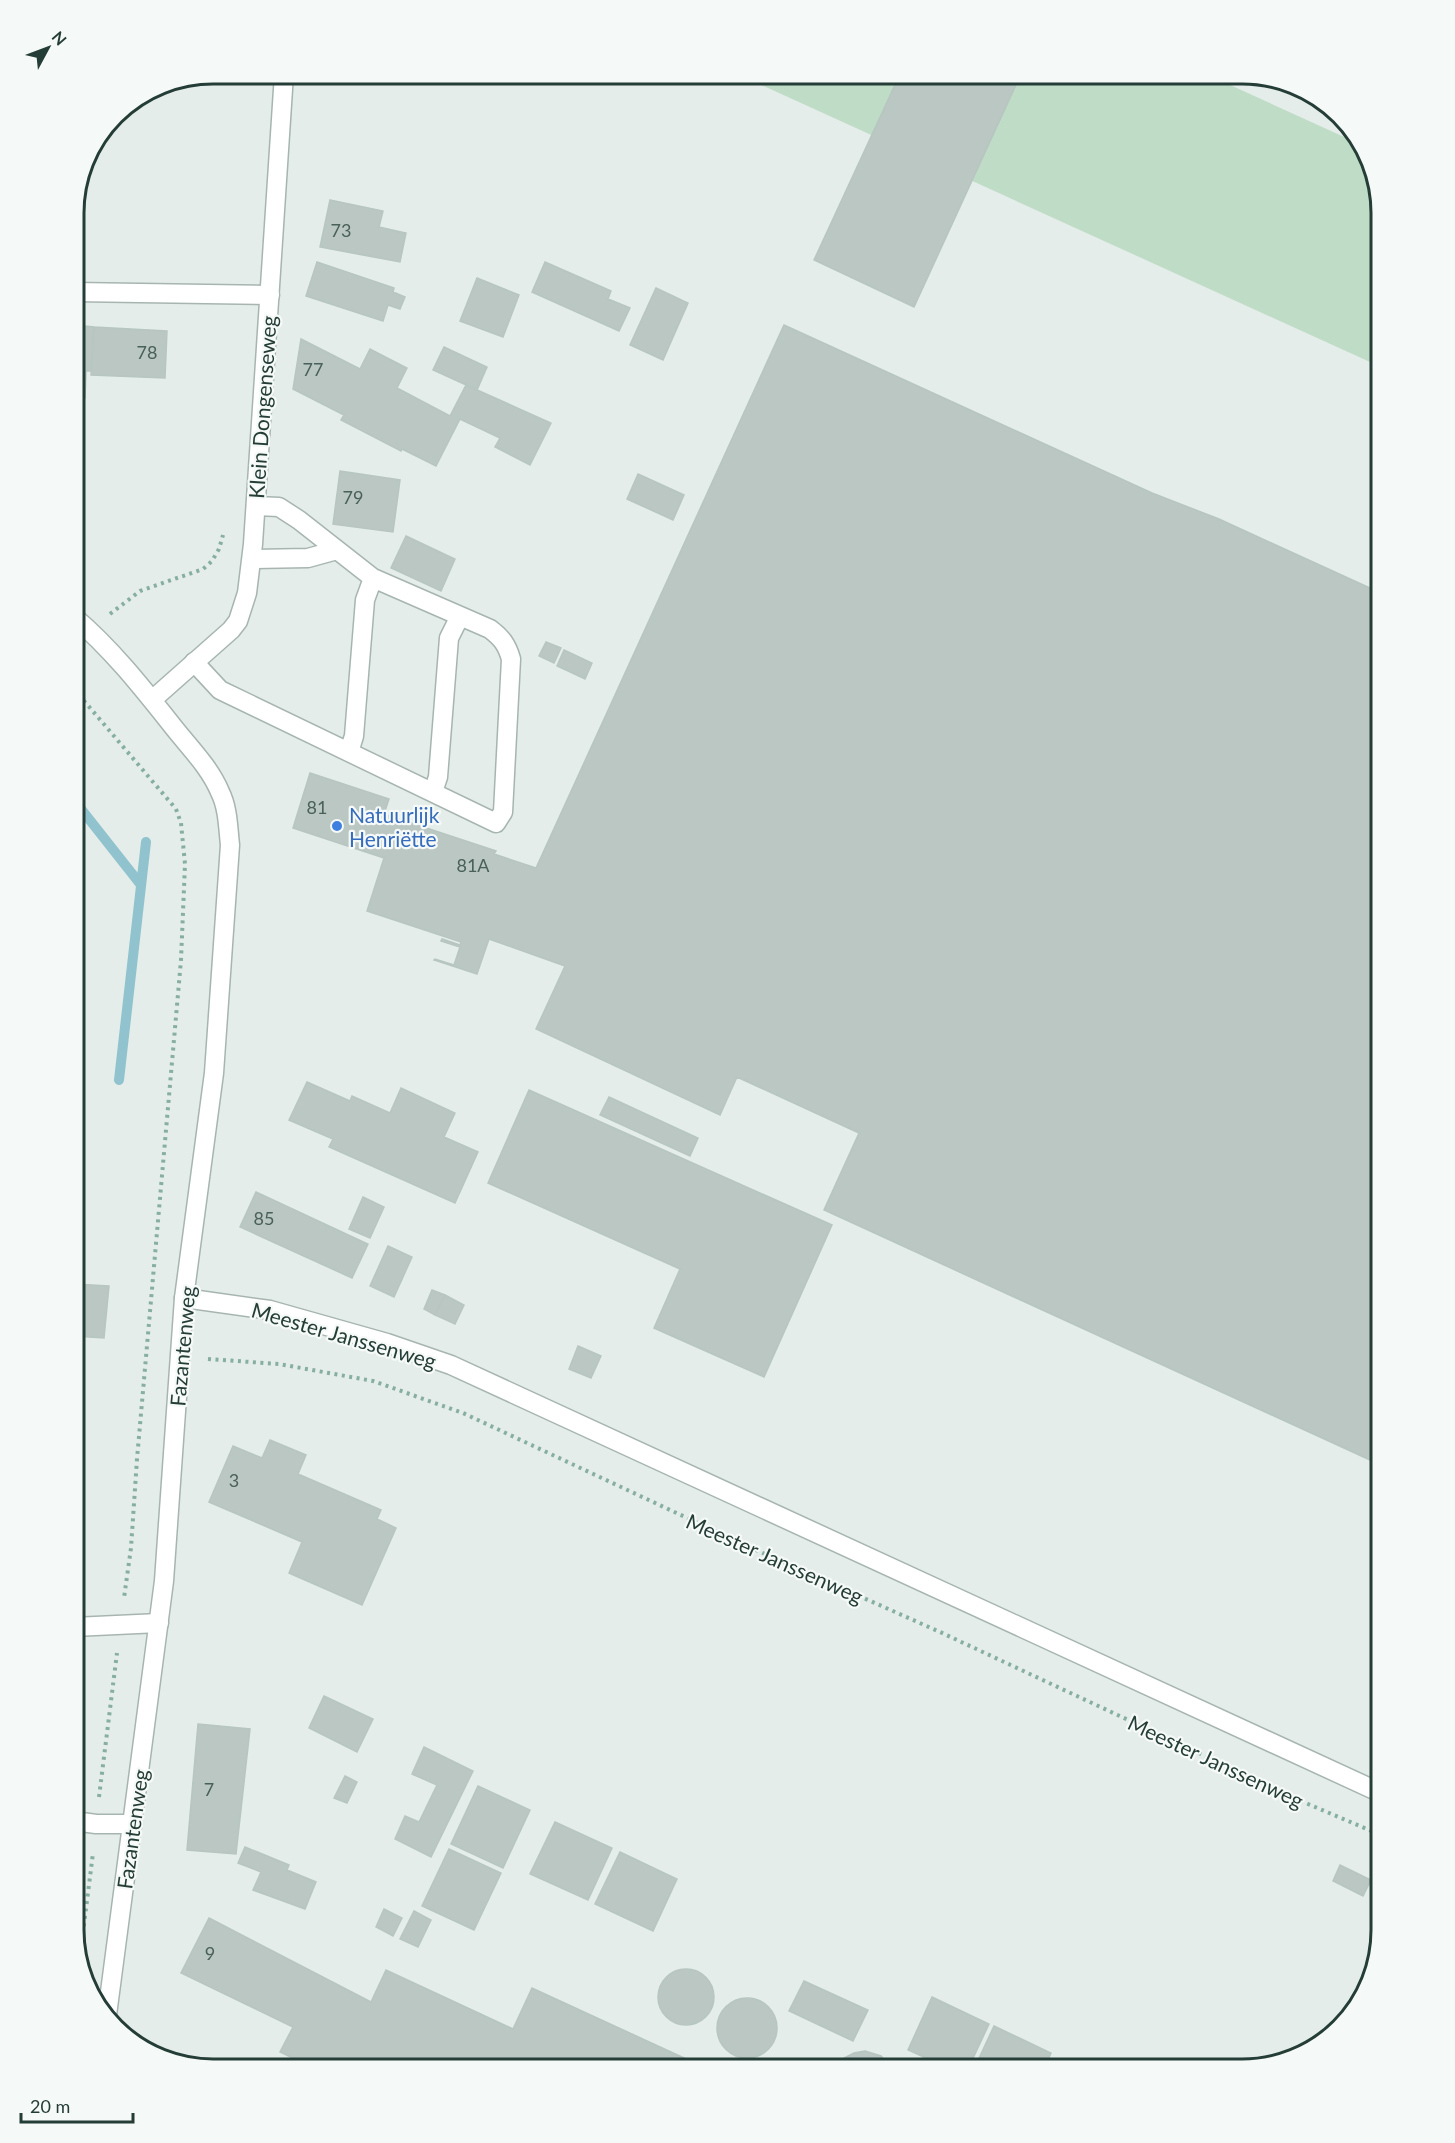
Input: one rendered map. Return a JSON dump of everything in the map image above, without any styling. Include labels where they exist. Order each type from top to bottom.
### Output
[{"type":"street","name":"Klein Dongenseweg","points":[[152,700],[231,630],[238,621],[247,593],[256,506],[283,84]]},
{"type":"street","points":[[84,292],[270,295]]},
{"type":"street","points":[[194,662],[220,690],[496,823],[503,812],[511,659],[501,637],[490,629],[460,615],[373,578],[279,507],[256,506]]},
{"type":"street","points":[[252,559],[308,558],[337,550]]},
{"type":"street","points":[[350,752],[354,736],[365,600],[373,578]]},
{"type":"street","points":[[433,792],[438,777],[449,638],[460,615]]},
{"type":"street","name":"Fazantenweg","points":[[84,626],[152,700],[209,771],[226,812],[230,845],[214,1073],[184,1298],[171,1503],[159,1623],[108,2005]]},
{"type":"street","name":"Meester Janssenweg","points":[[184,1298],[270,1310],[387,1343],[452,1365],[1371,1788]]},
{"type":"street","points":[[84,1627],[159,1623]]},
{"type":"street","points":[[84,1822],[133,1824]]},
{"type":"path","points":[[91,632],[121,603],[140,591],[202,569],[212,561],[219,549],[224,531]]},
{"type":"path","name":"Fazantenweg","points":[[84,701],[176,809],[182,823],[185,864],[181,960],[147,1354]]},
{"type":"path","name":"Meester Janssenweg","points":[[147,1354],[279,1364],[373,1381],[463,1413],[1308,1804],[1371,1830]]},
{"type":"green space","points":[[759,84],[1228,84],[1347,138],[1354,148],[1367,179],[1370,196],[1371,362]]},
{"type":"building","points":[[895,84],[1016,84],[914,307],[814,260]]},
{"type":"building","points":[[330,200],[383,211],[379,227],[406,233],[400,262],[320,247]]},
{"type":"building","points":[[317,262],[394,288],[393,292],[405,297],[400,309],[388,305],[383,321],[306,296]]},
{"type":"building","points":[[545,262],[611,291],[608,299],[630,308],[619,331],[532,292]]},
{"type":"building","points":[[477,278],[519,295],[503,337],[460,321]]},
{"type":"building","points":[[656,288],[688,303],[663,360],[630,345]]},
{"type":"building","points":[[784,325],[1152,493],[1219,519],[1371,588],[1371,1460],[824,1210],[859,1133],[737,1077],[720,1115],[536,1029],[565,966],[489,939],[477,974],[434,960],[454,965],[460,947],[441,941],[442,939],[460,945],[461,942],[367,911],[384,858],[293,828],[310,773],[389,799],[384,814],[496,851],[494,854],[536,868]]},
{"type":"building","points":[[84,326],[94,327],[91,371],[86,371],[85,398]]},
{"type":"building","points":[[94,327],[167,331],[165,378],[91,375]]},
{"type":"building","points":[[301,339],[360,369],[370,349],[407,368],[397,388],[450,416],[466,385],[551,423],[530,465],[495,447],[500,438],[460,419],[436,466],[341,420],[344,415],[293,389]]},
{"type":"building","points":[[444,347],[487,367],[477,390],[433,370]]},
{"type":"building","points":[[340,471],[400,480],[393,532],[333,524]]},
{"type":"building","points":[[638,474],[684,495],[673,520],[627,499]]},
{"type":"building","points":[[406,536],[455,559],[441,591],[391,568]]},
{"type":"building","points":[[546,642],[561,648],[554,663],[539,656]]},
{"type":"building","points":[[564,650],[592,663],[585,679],[557,666]]},
{"type":"building","points":[[307,1082],[350,1101],[352,1096],[390,1113],[401,1088],[455,1113],[444,1137],[478,1152],[455,1203],[329,1147],[333,1139],[289,1120]]},
{"type":"building","points":[[529,1090],[832,1225],[764,1377],[654,1328],[680,1269],[488,1183]]},
{"type":"building","points":[[609,1097],[698,1138],[690,1156],[600,1115]]},
{"type":"building","points":[[256,1192],[368,1244],[352,1278],[240,1227]]},
{"type":"building","points":[[363,1197],[384,1207],[370,1238],[349,1229]]},
{"type":"building","points":[[388,1246],[412,1257],[394,1297],[370,1286]]},
{"type":"building","points":[[84,1285],[109,1286],[104,1338],[84,1337]]},
{"type":"building","points":[[432,1290],[445,1295],[435,1315],[424,1309]]},
{"type":"building","points":[[445,1295],[464,1305],[455,1324],[435,1315]]},
{"type":"building","points":[[578,1346],[601,1356],[591,1378],[569,1369]]},
{"type":"building","points":[[270,1440],[306,1455],[298,1474],[381,1510],[377,1519],[396,1528],[362,1605],[289,1573],[302,1542],[209,1502],[233,1446],[262,1458]]},
{"type":"building","points":[[324,1696],[373,1719],[357,1752],[309,1728]]},
{"type":"building","points":[[198,1724],[250,1729],[236,1854],[187,1850]]},
{"type":"building","points":[[424,1747],[473,1771],[431,1857],[395,1839],[405,1816],[419,1822],[437,1785],[412,1774]]},
{"type":"building","points":[[345,1776],[357,1782],[347,1803],[334,1798]]},
{"type":"building","points":[[478,1786],[530,1810],[503,1868],[451,1844]]},
{"type":"building","points":[[555,1822],[612,1848],[588,1900],[530,1874]]},
{"type":"building","points":[[245,1847],[289,1865],[287,1870],[316,1882],[305,1909],[253,1890],[261,1872],[238,1863]]},
{"type":"building","points":[[449,1849],[501,1873],[474,1930],[422,1906]]},
{"type":"building","points":[[620,1852],[677,1879],[653,1931],[595,1904]]},
{"type":"building","points":[[1340,1865],[1371,1880],[1363,1896],[1333,1881]]},
{"type":"building","points":[[384,1909],[402,1918],[393,1936],[376,1927]]},
{"type":"building","points":[[414,1911],[431,1920],[418,1947],[400,1939]]},
{"type":"building","points":[[209,1918],[371,2002],[386,1970],[513,2029],[532,1988],[686,2059],[294,2059],[280,2052],[293,2027],[181,1973]]},
{"type":"building","points":[[686,1969],[697,1971],[706,1977],[712,1986],[714,1997],[712,2008],[706,2017],[697,2023],[686,2025],[675,2023],[666,2017],[660,2008],[658,1997],[660,1986],[666,1977],[675,1971]]},
{"type":"building","points":[[804,1981],[868,2010],[853,2041],[789,2011]]},
{"type":"building","points":[[932,1997],[989,2024],[973,2059],[928,2059],[908,2050]]},
{"type":"building","points":[[747,1998],[764,2003],[772,2011],[777,2028],[772,2045],[764,2053],[747,2058],[730,2053],[722,2045],[717,2028],[722,2011],[730,2003]]},
{"type":"building","points":[[994,2026],[1051,2053],[1048,2059],[979,2059]]},
{"type":"building","points":[[865,2051],[884,2059],[843,2059],[854,2053]]},
{"type":"waterway","points":[[84,813],[141,885]]},
{"type":"waterway","points":[[119,1080],[146,842]]},
{"type":"place","name":"Natuurlijk Henriëtte","points":[[337,826]]}]
